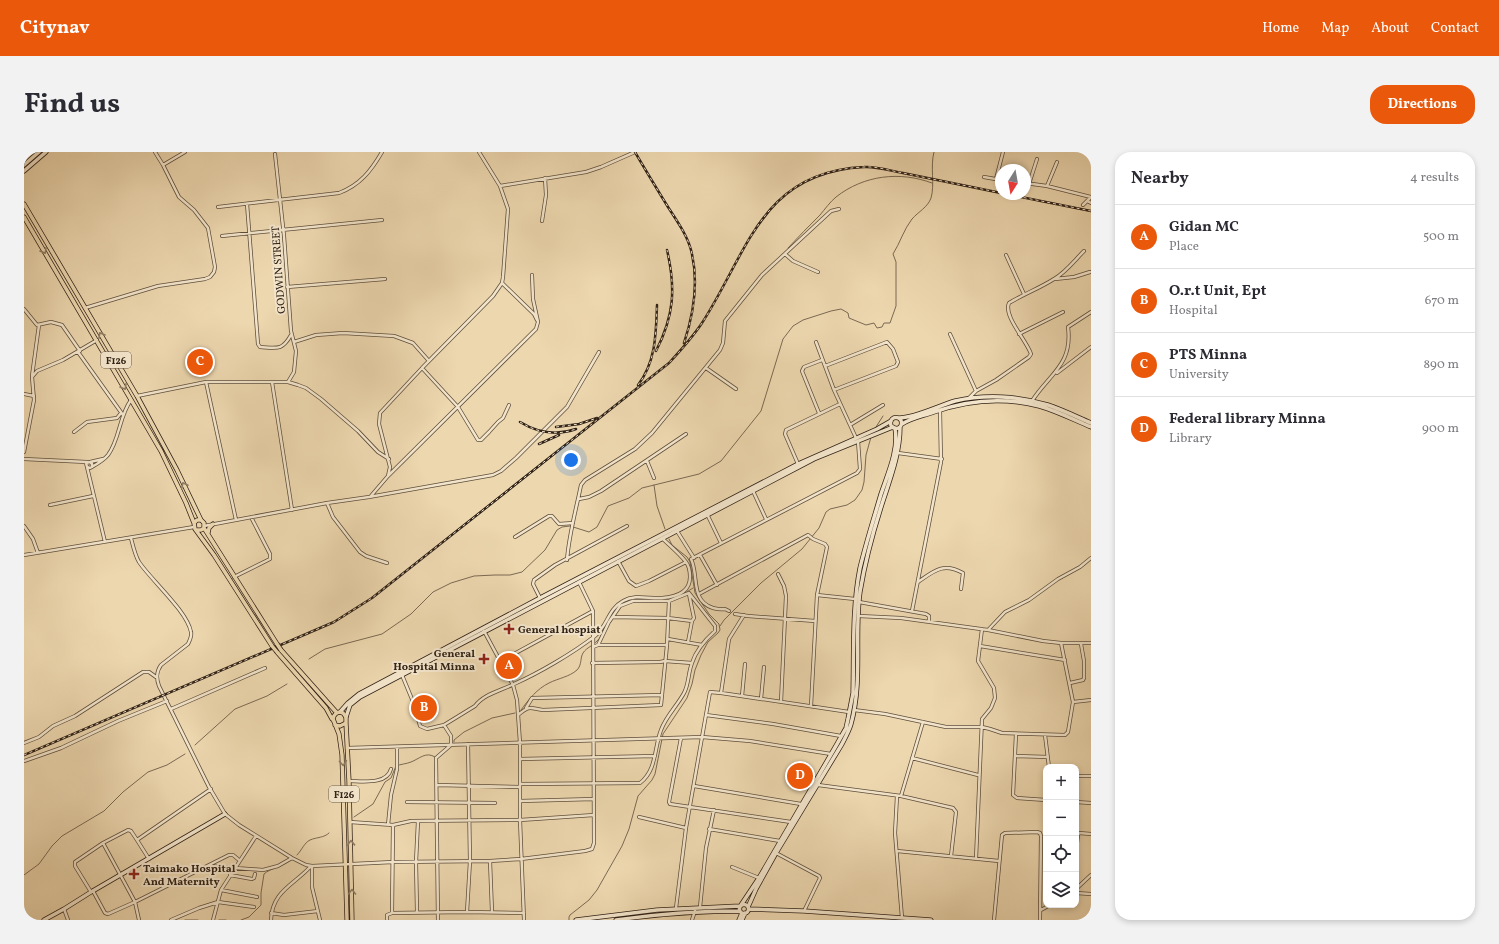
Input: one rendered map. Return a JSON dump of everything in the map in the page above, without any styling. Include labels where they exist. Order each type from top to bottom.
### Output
[{"type":"main road","points":[[24,165],[39,152]]},
{"type":"main road","points":[[24,171],[46,152]]},
{"type":"main road","name":"F126","points":[[24,204],[137,396],[177,470],[208,534],[276,644],[339,712],[346,717],[352,864],[352,920]]},
{"type":"main road","name":"F126","points":[[24,217],[168,465],[189,509],[197,530],[214,554],[272,646],[326,708],[335,725],[339,734],[342,755],[347,920]]},
{"type":"main road","points":[[54,269],[60,265]]},
{"type":"main road","points":[[873,434],[877,429],[895,418],[909,417],[941,405],[969,398],[1001,397],[1032,401],[1058,408],[1091,423]]},
{"type":"main road","points":[[332,719],[333,716],[359,694],[484,630],[540,598],[618,561],[676,531],[798,464],[857,440],[901,426],[940,410],[967,402],[1014,402],[1040,407],[1091,427]]},
{"type":"main road","points":[[739,920],[742,913],[748,908],[756,889],[776,853],[842,744],[850,726],[857,676],[859,602],[862,581],[898,452],[902,421],[899,418]]},
{"type":"main road","points":[[742,920],[741,905],[759,878],[801,804],[832,754],[846,728],[852,711],[855,599],[865,549],[894,451],[896,437],[891,421]]},
{"type":"main road","points":[[346,717],[350,705],[360,697],[578,580],[706,514],[857,440]]},
{"type":"main road","points":[[194,525],[197,520],[201,520]]},
{"type":"main road","points":[[208,534],[208,528],[213,524]]},
{"type":"main road","points":[[197,530],[201,530],[204,527]]},
{"type":"main road","points":[[335,725],[342,726],[346,723]]},
{"type":"main road","points":[[44,920],[225,814]]},
{"type":"main road","points":[[576,920],[676,908],[745,904],[748,908],[931,920]]},
{"type":"main road","points":[[616,920],[657,914],[695,911],[742,913]]},
{"type":"street","points":[[85,308],[158,286],[205,279],[210,277],[214,272],[214,256],[208,228],[194,210],[179,197],[155,152]]},
{"type":"street","points":[[163,165],[185,152]]},
{"type":"street","points":[[218,207],[346,191],[361,181],[382,152]]},
{"type":"street","points":[[388,476],[390,467],[389,459],[379,424],[380,413],[493,296],[502,283],[508,209],[500,186],[479,152]]},
{"type":"street","points":[[500,186],[586,172],[635,152]]},
{"type":"street","points":[[1000,164],[1003,152]]},
{"type":"street","name":"GODWIN STREET","points":[[275,154],[292,334],[296,351],[295,367],[292,378],[288,382]]},
{"type":"street","points":[[1031,178],[1037,159]]},
{"type":"street","points":[[1047,186],[1057,162]]},
{"type":"street","points":[[984,177],[995,179]]},
{"type":"street","points":[[542,221],[546,195],[545,178]]},
{"type":"street","points":[[1031,184],[1047,186],[1091,197]]},
{"type":"street","points":[[1083,205],[1091,197]]},
{"type":"street","points":[[1087,201],[1091,203]]},
{"type":"street","points":[[247,204],[258,344],[260,347],[280,347],[285,345],[292,334]]},
{"type":"street","points":[[567,560],[570,530],[573,524],[581,485],[585,480],[617,462],[652,433],[720,350],[723,343],[724,321],[762,275],[831,211],[839,209]]},
{"type":"street","points":[[222,236],[382,220]]},
{"type":"street","points":[[969,398],[976,391],[1001,376],[1029,357],[1031,354],[1030,350],[1019,334],[1008,309],[1009,303],[1062,274],[1084,251]]},
{"type":"street","points":[[785,254],[793,261],[818,272]]},
{"type":"street","points":[[1006,255],[1024,294]]},
{"type":"street","points":[[1054,279],[1074,277],[1090,272]]},
{"type":"street","points":[[369,497],[388,476],[536,329],[538,322],[533,299],[532,275]]},
{"type":"street","points":[[287,287],[385,279]]},
{"type":"street","points":[[502,283],[534,314],[538,322]]},
{"type":"street","points":[[24,309],[35,324],[39,325],[51,322],[62,325],[122,414]]},
{"type":"street","points":[[1019,334],[1063,312]]},
{"type":"street","points":[[1054,376],[1065,357],[1069,334],[1068,327],[1091,312]]},
{"type":"street","points":[[24,452],[34,396],[32,377],[39,325]]},
{"type":"street","points":[[294,342],[316,335],[343,333],[394,336],[413,343],[429,361]]},
{"type":"street","points":[[950,334],[976,391]]},
{"type":"street","points":[[32,377],[38,371],[79,351],[96,340]]},
{"type":"street","points":[[729,610],[721,610],[707,606],[695,586],[694,568],[691,559],[859,471],[860,469],[857,440],[834,390],[816,342]]},
{"type":"street","points":[[825,366],[887,342],[894,350],[898,362],[896,366],[834,390]]},
{"type":"street","points":[[1032,401],[1054,376],[1091,347]]},
{"type":"street","points":[[204,527],[213,524],[327,503],[487,477],[497,474],[516,458],[567,407],[599,352]]},
{"type":"street","points":[[819,413],[802,371],[804,367],[822,360]]},
{"type":"street","points":[[422,368],[458,407],[478,440],[491,431],[503,418],[509,405]]},
{"type":"street","points":[[706,368],[736,390]]},
{"type":"street","points":[[206,382],[236,520]]},
{"type":"street","points":[[137,396],[206,382],[288,382],[298,384],[321,399],[358,431],[378,452],[389,459]]},
{"type":"street","points":[[272,382],[292,510]]},
{"type":"street","points":[[24,394],[34,396]]},
{"type":"street","points":[[74,432],[85,423],[117,418],[122,414],[131,400]]},
{"type":"street","points":[[798,464],[785,432],[786,430],[840,404]]},
{"type":"street","points":[[850,425],[883,405]]},
{"type":"street","points":[[912,611],[942,459],[940,410]]},
{"type":"street","points":[[89,479],[92,467],[105,458],[112,449],[122,414]]},
{"type":"street","points":[[579,499],[589,497],[601,491],[686,434]]},
{"type":"street","points":[[898,452],[942,459]]},
{"type":"street","points":[[88,464],[105,458]]},
{"type":"street","points":[[24,459],[77,462],[92,464],[92,467]]},
{"type":"street","points":[[647,461],[654,478]]},
{"type":"street","points":[[88,464],[92,467]]},
{"type":"street","points":[[88,464],[89,479],[105,542]]},
{"type":"street","points":[[753,491],[766,520]]},
{"type":"street","points":[[50,504],[93,496]]},
{"type":"street","points":[[327,503],[333,517],[360,552],[366,556],[388,564]]},
{"type":"street","points":[[706,514],[721,543]]},
{"type":"street","points":[[515,537],[549,516],[552,516],[559,524],[573,524]]},
{"type":"street","points":[[234,577],[270,559],[270,554],[252,517]]},
{"type":"street","points":[[24,555],[131,538],[194,525]]},
{"type":"street","points":[[24,526],[33,538],[38,553]]},
{"type":"street","points":[[540,598],[533,584],[534,580],[555,566],[627,526]]},
{"type":"street","points":[[676,531],[694,558]]},
{"type":"street","points":[[699,594],[809,535],[813,539],[825,544],[827,547],[817,595],[811,706]]},
{"type":"street","points":[[131,538],[134,552],[140,562],[180,612],[191,631],[188,644],[158,668],[156,677],[166,701],[211,789],[225,814],[239,825],[292,858],[312,866],[393,862],[490,861],[521,859],[592,849],[594,843],[594,696],[592,663],[593,611],[578,580]]},
{"type":"street","points":[[402,675],[414,704],[420,726],[427,729],[444,725],[474,706],[485,697],[514,685],[592,639],[597,634],[612,610],[622,601],[636,597],[669,597],[687,588],[690,583],[690,575],[686,562],[662,538]]},
{"type":"street","points":[[700,555],[717,585]]},
{"type":"street","points":[[988,630],[1005,612],[1029,600],[1058,579],[1080,567],[1091,558]]},
{"type":"street","points":[[618,561],[629,581],[636,586],[686,562]]},
{"type":"street","points":[[918,582],[938,569],[946,568],[963,573],[961,589]]},
{"type":"street","points":[[778,574],[785,590],[781,702]]},
{"type":"street","points":[[598,644],[612,617],[620,606],[633,601],[669,601],[689,593]]},
{"type":"street","points":[[688,642],[692,621],[694,618],[689,593]]},
{"type":"street","points":[[437,785],[520,786],[640,783],[647,778],[651,771],[663,725],[686,689],[692,663],[702,644],[715,631],[715,626],[689,593]]},
{"type":"street","points":[[817,595],[855,599]]},
{"type":"street","points":[[526,708],[543,710],[662,705],[668,639],[669,601]]},
{"type":"street","points":[[859,602],[928,615],[929,622]]},
{"type":"street","points":[[501,661],[593,611]]},
{"type":"street","points":[[735,614],[744,616],[815,621]]},
{"type":"street","points":[[721,693],[729,639],[744,616]]},
{"type":"street","points":[[859,616],[895,617],[982,629],[1043,642],[1061,644],[1091,643]]},
{"type":"street","points":[[612,617],[668,618],[692,621]]},
{"type":"street","points":[[976,859],[978,775],[982,717],[993,704],[995,693],[994,688],[978,661],[982,629]]},
{"type":"street","points":[[484,630],[514,685],[518,700],[521,859],[524,920]]},
{"type":"street","points":[[668,639],[702,644]]},
{"type":"street","points":[[592,646],[598,644],[667,645]]},
{"type":"street","points":[[676,908],[686,828],[709,693],[721,693],[811,706],[885,714],[946,727],[990,728],[1002,734],[1065,735],[1067,734],[1073,702],[1061,644]]},
{"type":"street","points":[[1070,683],[1083,680],[1084,678],[1084,661],[1081,644]]},
{"type":"street","points":[[980,646],[1065,660]]},
{"type":"street","points":[[592,663],[665,661],[692,663]]},
{"type":"street","points":[[742,696],[744,664]]},
{"type":"street","points":[[761,699],[764,666]]},
{"type":"street","points":[[171,709],[265,668]]},
{"type":"street","points":[[24,743],[39,737],[53,726],[75,716],[143,672],[149,672],[156,677]]},
{"type":"street","points":[[518,715],[526,708],[532,698],[662,696]]},
{"type":"street","points":[[1073,702],[1091,700]]},
{"type":"street","points":[[24,761],[61,748],[118,721],[166,701]]},
{"type":"street","points":[[706,715],[773,724],[841,736]]},
{"type":"street","points":[[901,796],[923,722]]},
{"type":"street","points":[[444,725],[451,736],[451,745]]},
{"type":"street","points":[[1016,734],[1013,796],[1043,800]]},
{"type":"street","points":[[1045,735],[1049,764]]},
{"type":"street","points":[[347,748],[702,737],[750,740],[832,754]]},
{"type":"street","points":[[681,738],[669,802],[672,806],[714,810],[791,822]]},
{"type":"street","points":[[467,912],[470,861],[468,744]]},
{"type":"street","points":[[438,920],[438,821],[436,757],[451,745]]},
{"type":"street","points":[[388,825],[390,802],[398,766],[398,747]]},
{"type":"street","points":[[520,759],[655,756]]},
{"type":"street","points":[[1015,756],[1048,757]]},
{"type":"street","points":[[912,758],[978,775]]},
{"type":"street","points":[[349,781],[380,781],[390,773],[391,769]]},
{"type":"street","points":[[1079,776],[1091,776]]},
{"type":"street","points":[[817,785],[901,796],[955,809],[951,856]]},
{"type":"street","points":[[694,786],[801,804]]},
{"type":"street","points":[[137,840],[211,789]]},
{"type":"street","points":[[896,796],[895,828],[902,918]]},
{"type":"street","points":[[520,801],[594,799]]},
{"type":"street","points":[[408,802],[495,803]]},
{"type":"street","points":[[1079,802],[1091,803]]},
{"type":"street","points":[[700,907],[706,848],[714,810]]},
{"type":"street","points":[[350,822],[393,825],[404,822],[418,821],[520,820],[594,815]]},
{"type":"street","points":[[639,817],[686,828]]},
{"type":"street","points":[[417,912],[416,862],[418,821]]},
{"type":"street","points":[[392,914],[393,825]]},
{"type":"street","points":[[709,829],[780,841]]},
{"type":"street","points":[[149,859],[131,831],[128,830],[103,843],[75,862],[75,866],[107,914],[229,855],[233,855],[239,860]]},
{"type":"street","points":[[994,920],[999,860],[1003,834],[1040,833],[1040,920]]},
{"type":"street","points":[[1078,836],[1079,833],[1091,834]]},
{"type":"street","points":[[214,919],[221,890],[239,860],[256,836]]},
{"type":"street","points":[[103,843],[134,902],[139,920]]},
{"type":"street","points":[[897,851],[999,860]]},
{"type":"street","points":[[776,853],[819,876],[820,878],[804,911]]},
{"type":"street","points":[[207,866],[263,870],[279,866],[292,858]]},
{"type":"street","points":[[490,861],[492,912]]},
{"type":"street","points":[[312,866],[312,887],[320,920]]},
{"type":"street","points":[[271,920],[271,913],[276,900],[282,891],[312,866]]},
{"type":"street","points":[[732,867],[759,878]]},
{"type":"street","points":[[230,875],[252,879],[254,878],[255,874]]},
{"type":"street","points":[[1079,885],[1091,875]]},
{"type":"street","points":[[221,890],[257,897]]},
{"type":"street","points":[[1079,893],[1091,894]]},
{"type":"street","points":[[171,920],[218,902],[254,907]]},
{"type":"street","points":[[1041,910],[1045,908]]},
{"type":"street","points":[[64,909],[68,920]]},
{"type":"street","points":[[271,913],[284,915],[318,911]]},
{"type":"street","points":[[692,920],[695,911]]},
{"type":"street","points":[[387,920],[387,915],[417,912],[524,913]]},
{"type":"street","points":[[655,920],[657,914]]},
{"type":"waterway","points":[[309,659],[325,649],[382,634],[411,614],[433,592],[451,583],[474,576],[510,575],[522,572],[545,550],[557,530],[562,527],[570,526],[589,532],[597,527],[608,506],[629,498],[642,488],[699,474],[721,461],[761,411],[783,339],[793,326],[803,320],[841,309],[848,313],[849,318],[866,325],[874,323],[877,328],[882,327],[884,323],[890,323],[896,306],[896,262],[893,254],[909,223],[914,216],[930,201],[933,187],[932,163],[934,152]]},
{"type":"waterway","points":[[788,248],[836,197],[858,184],[882,177],[895,176],[920,179],[932,183]]},
{"type":"waterway","points":[[876,427],[883,416]]},
{"type":"waterway","points":[[720,626],[724,620],[761,583],[802,549],[819,528],[826,512],[830,509],[847,505],[855,500],[862,490],[866,455],[871,437]]},
{"type":"waterway","points":[[654,485],[657,506],[665,529]]},
{"type":"waterway","points":[[569,920],[570,915],[589,900],[597,890],[622,846],[629,829],[638,796],[652,780],[655,774],[663,734],[687,698],[695,670],[708,642],[720,630],[719,624],[709,614],[695,593],[690,562],[687,557],[672,545],[669,539]]},
{"type":"waterway","points":[[685,593],[693,588]]},
{"type":"waterway","points":[[665,600],[673,598]]},
{"type":"waterway","points":[[521,710],[530,698],[541,688],[577,670],[580,666],[583,653],[600,638],[604,628],[617,608],[627,601],[652,600]]},
{"type":"waterway","points":[[195,745],[235,709],[267,696],[287,684]]},
{"type":"waterway","points":[[454,742],[454,740],[464,732],[492,718],[515,713]]},
{"type":"waterway","points":[[24,875],[39,864],[52,846],[62,836],[104,811],[123,792],[148,772],[167,765],[185,754]]},
{"type":"waterway","points":[[354,817],[373,804],[385,782],[391,778],[396,766],[411,762],[426,755],[432,755],[435,757]]},
{"type":"waterway","points":[[297,855],[308,841],[325,836],[329,833]]},
{"type":"waterway","points":[[241,920],[249,917],[261,905],[264,874],[291,860]]},
{"type":"waterway","points":[[185,920],[198,920]]},
{"type":"waterway","points":[[219,920],[226,920]]},
{"type":"railway","points":[[635,152],[681,228],[691,250],[695,273],[695,285],[693,309],[684,343]]},
{"type":"railway","points":[[24,755],[334,622],[372,598],[669,363],[702,323],[746,244],[762,220],[780,200],[802,184],[829,172],[869,167],[995,192]]},
{"type":"railway","points":[[1031,199],[1091,211]]},
{"type":"railway","points":[[656,351],[667,326],[672,302],[672,277],[667,250]]},
{"type":"railway","points":[[638,385],[644,376],[652,357],[657,305]]},
{"type":"railway","points":[[556,427],[579,424],[597,418]]},
{"type":"railway","points":[[520,422],[540,431],[554,433],[576,429]]},
{"type":"railway","points":[[539,444],[559,435]]},
{"type":"place","name":"PTS Minna","points":[[200,362]]},
{"type":"place","name":"General hospiat","points":[[509,629]]},
{"type":"place","name":"General Hospital Minna","points":[[484,659]]},
{"type":"place","name":"Gidan MC","points":[[509,666]]},
{"type":"place","name":"O.r.t Unit, Ept","points":[[424,708]]},
{"type":"place","name":"Federal library Minna","points":[[800,776]]},
{"type":"place","name":"Taimako Hospital And Maternity","points":[[134,874]]}]
